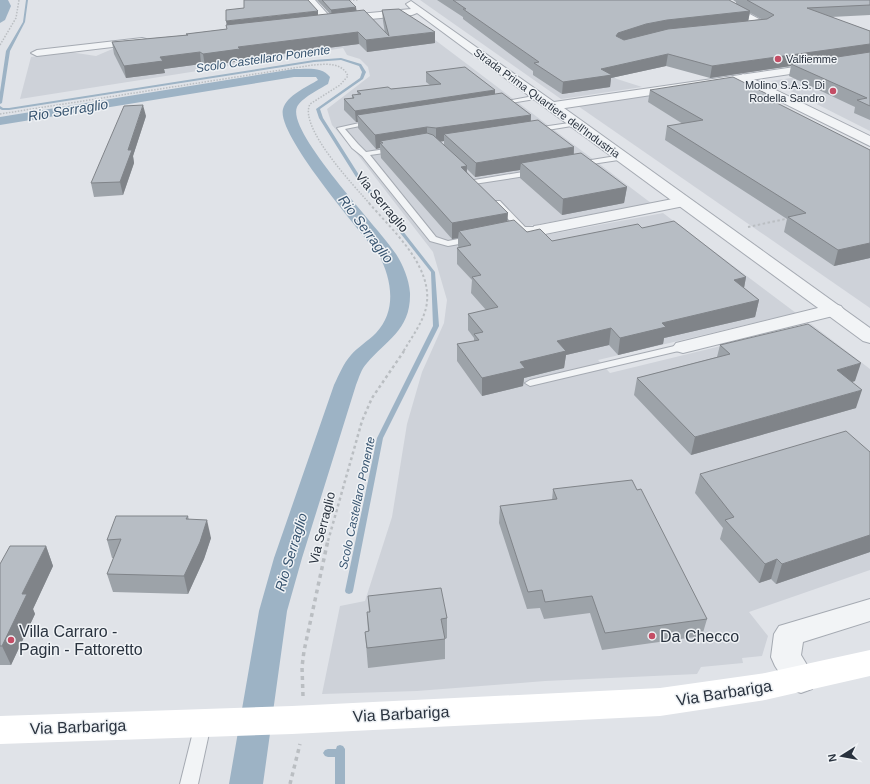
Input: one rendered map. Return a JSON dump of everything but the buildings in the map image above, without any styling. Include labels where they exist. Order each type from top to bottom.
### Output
[{"type":"main road","name":"Via Barbariga","points":[[0,730],[206,723],[660,702],[720,695],[801,680],[870,663]]},
{"type":"street","points":[[310,0],[328,21]]},
{"type":"street","points":[[717,0],[765,26],[735,29]]},
{"type":"street","name":"Strada Prima Quartiere dell'Industria","points":[[411,4],[870,337]]},
{"type":"street","points":[[312,22],[422,11]]},
{"type":"street","points":[[38,53],[155,40]]},
{"type":"street","points":[[546,102],[743,78],[870,59]]},
{"type":"street","points":[[743,78],[870,142]]},
{"type":"street","points":[[540,230],[683,202]]},
{"type":"street","points":[[682,347],[834,310]]},
{"type":"street","points":[[801,680],[786,657],[789,634],[870,610]]},
{"type":"lane","points":[[494,104],[546,102]]},
{"type":"lane","points":[[379,121],[340,128],[355,146],[365,154],[433,239],[439,243],[449,244],[479,238]]},
{"type":"lane","points":[[528,131],[576,124]]},
{"type":"lane","points":[[365,154],[404,148]]},
{"type":"lane","points":[[572,165],[622,157]]},
{"type":"lane","points":[[540,230],[520,230],[471,179],[542,170]]},
{"type":"lane","points":[[530,383],[682,347]]},
{"type":"lane","points":[[189,784],[206,723]]},
{"type":"path","points":[[0,45],[15,21],[19,8],[19,0]]},
{"type":"path","points":[[347,0],[359,0]]},
{"type":"path","name":"Via Serraglio","points":[[0,114],[306,66],[333,65],[344,69],[347,73],[348,76],[344,82],[316,99],[309,106],[307,109],[309,118],[318,137],[342,170],[410,252],[418,264],[424,280],[427,297],[424,316],[373,396],[359,428],[331,528],[303,658],[299,719],[290,784]]},
{"type":"path","points":[[726,232],[794,218]]},
{"type":"shaded area","points":[[420,0],[501,0],[589,63],[617,79],[642,87],[561,99]]},
{"type":"shaded area","points":[[402,15],[651,203],[529,226],[540,236],[663,213],[796,313],[598,360],[610,373],[811,324],[870,369],[870,570],[749,612],[768,636],[762,656],[742,658],[743,663],[701,667],[697,674],[545,681],[417,691],[322,694],[340,606],[365,601],[392,517],[407,424],[422,372],[444,323],[447,300],[433,252],[358,155],[332,125],[327,109],[370,76],[368,67],[360,59],[347,55],[343,48],[20,99],[31,57],[70,52],[96,56],[117,47]]},
{"type":"shaded area","points":[[870,66],[870,131],[771,81]]},
{"type":"shaded area","points":[[733,84],[870,155],[870,308],[578,106]]},
{"type":"waterway","name":"Rio Serraglio","points":[[0,20],[6,6],[3,0]]},
{"type":"waterway","name":"Scolo Castellaro Ponente","points":[[0,103],[8,51],[24,22],[27,0]]},
{"type":"waterway","name":"Scolo Castellaro Ponente","points":[[0,107],[2,109],[9,109],[314,61],[341,59],[360,65],[364,72],[362,78],[318,109],[321,118],[357,176],[433,272],[436,326],[380,438],[349,591]]},
{"type":"waterway","name":"Rio Serraglio","points":[[0,121],[294,73],[319,73],[324,77],[324,81],[294,101],[290,107],[289,113],[291,122],[303,147],[387,254],[399,283],[400,303],[393,322],[387,332],[358,360],[352,369],[345,385],[288,558],[273,611],[246,784]]},
{"type":"waterway","points":[[340,749],[340,784]]},
{"type":"waterway","points":[[328,753],[339,753]]},
{"type":"place","name":"Valfiemme","points":[[778,59]]},
{"type":"place","name":"Molino S.A.S. Di Rodella Sandro","points":[[833,91]]},
{"type":"place","name":"Da Checco","points":[[652,636]]},
{"type":"place","name":"Villa Carraro - Pagin - Fattoretto","points":[[11,640]]}]
